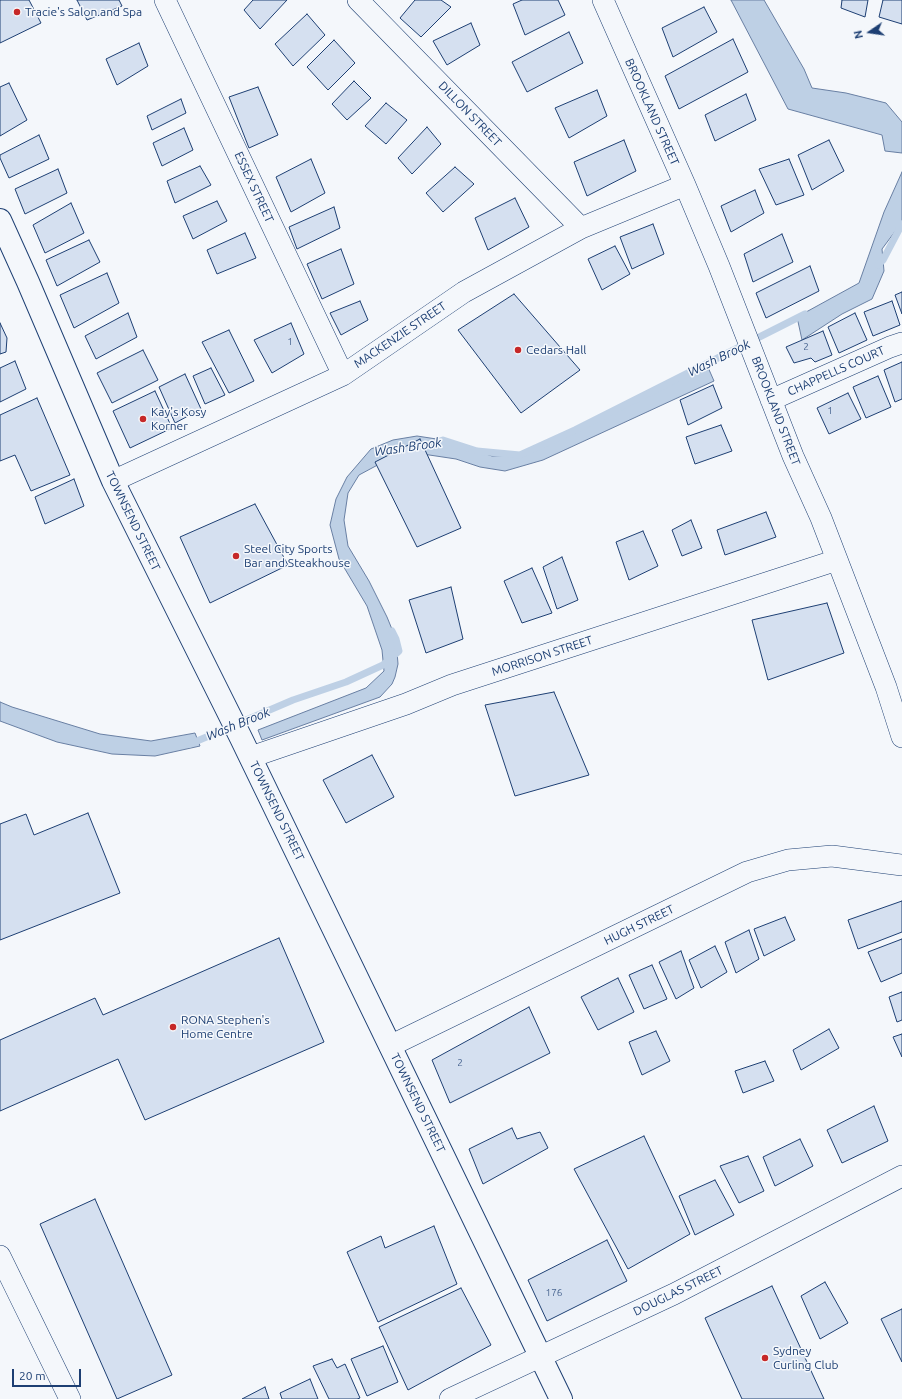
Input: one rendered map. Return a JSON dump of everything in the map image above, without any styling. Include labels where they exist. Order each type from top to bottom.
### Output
[{"type":"main road","name":"TOWNSEND STREET","points":[[0,220],[113,481],[241,738],[561,1399]]},
{"type":"street","name":"ESSEX STREET","points":[[165,0],[343,374]]},
{"type":"street","name":"DILLON STREET","points":[[358,0],[581,228]]},
{"type":"street","name":"BROOKLAND STREET","points":[[603,0],[685,185],[719,266],[770,400],[821,518],[886,687],[902,737]]},
{"type":"street","name":"MACKENZIE STREET","points":[[113,481],[343,374],[464,292],[581,228],[685,185]]},
{"type":"street","name":"CHAPPELLS COURT","points":[[770,400],[902,343]]},
{"type":"street","name":"MORRISON STREET","points":[[250,757],[406,704],[452,685],[837,560]]},
{"type":"street","name":"HUGH STREET","points":[[390,1046],[747,872],[788,860],[832,856],[902,864]]},
{"type":"street","name":"DOUGLAS STREET","points":[[450,1399],[674,1294],[902,1176]]},
{"type":"street","points":[[0,1256],[70,1399]]},
{"type":"water","points":[[731,0],[764,0],[804,69],[812,88],[846,93],[886,103],[902,122],[902,153],[885,151],[882,135],[788,109]]},
{"type":"water","points":[[902,172],[902,222],[882,249],[884,271],[872,299],[842,314],[802,340],[797,317],[859,283],[884,212]]},
{"type":"water","points":[[707,365],[714,381],[543,460],[505,471],[480,467],[456,459],[416,453],[385,461],[359,475],[348,493],[344,520],[348,546],[369,581],[396,639],[398,664],[395,677],[392,684],[380,697],[262,740],[258,730],[366,688],[384,671],[382,650],[367,606],[339,559],[330,525],[336,499],[347,477],[371,449],[393,440],[417,436],[443,440],[492,456],[520,455]]},
{"type":"water","points":[[0,702],[100,734],[151,741],[195,733],[200,746],[155,756],[112,754],[57,742],[0,721]]},
{"type":"building","name":"Tracie's Salon and Spa","points":[[0,0],[29,0],[41,23],[0,43]]},
{"type":"building","points":[[77,0],[119,0],[122,6],[87,20]]},
{"type":"building","points":[[253,0],[287,0],[260,29],[244,10]]},
{"type":"building","points":[[415,0],[441,0],[451,7],[421,37],[400,18]]},
{"type":"building","points":[[522,0],[558,0],[565,15],[525,35],[513,4]]},
{"type":"building","points":[[842,0],[868,0],[865,17],[841,8]]},
{"type":"building","points":[[883,0],[902,0],[902,24],[879,17]]},
{"type":"building","points":[[704,7],[717,32],[673,57],[662,28]]},
{"type":"building","points":[[307,14],[325,35],[293,66],[275,44]]},
{"type":"building","points":[[471,23],[480,45],[447,65],[433,41]]},
{"type":"building","points":[[569,32],[583,63],[527,92],[512,62]]},
{"type":"building","points":[[733,39],[748,72],[679,109],[665,76]]},
{"type":"building","points":[[334,40],[355,63],[328,90],[307,67]]},
{"type":"building","points":[[139,43],[148,66],[117,85],[106,59]]},
{"type":"building","points":[[354,81],[371,98],[347,120],[332,104]]},
{"type":"building","points":[[9,83],[27,120],[0,136],[0,87]]},
{"type":"building","points":[[258,87],[278,135],[249,148],[229,97]]},
{"type":"building","points":[[597,90],[607,116],[569,138],[555,108]]},
{"type":"building","points":[[746,94],[756,120],[715,141],[705,115]]},
{"type":"building","points":[[181,99],[186,113],[152,130],[147,116]]},
{"type":"building","points":[[386,103],[407,120],[386,144],[365,126]]},
{"type":"building","points":[[427,127],[441,144],[412,174],[398,158]]},
{"type":"building","points":[[184,128],[193,150],[162,166],[153,143]]},
{"type":"building","points":[[39,135],[49,159],[9,178],[0,155]]},
{"type":"building","points":[[624,140],[636,171],[587,196],[574,162]]},
{"type":"building","points":[[829,140],[844,171],[812,190],[798,155]]},
{"type":"building","points":[[311,159],[325,193],[291,212],[276,177]]},
{"type":"building","points":[[789,159],[804,195],[776,205],[759,169]]},
{"type":"building","points":[[200,166],[211,185],[175,203],[167,181]]},
{"type":"building","points":[[455,167],[474,184],[443,212],[426,193]]},
{"type":"building","points":[[58,169],[67,193],[25,214],[15,189]]},
{"type":"building","points":[[755,190],[764,213],[731,232],[721,206]]},
{"type":"building","points":[[515,198],[529,227],[488,250],[475,218]]},
{"type":"building","points":[[217,201],[227,221],[193,239],[183,216]]},
{"type":"building","points":[[71,203],[84,233],[45,253],[33,225]]},
{"type":"building","points":[[334,207],[340,228],[297,249],[289,227]]},
{"type":"building","points":[[653,224],[664,254],[632,269],[620,237]]},
{"type":"building","points":[[245,233],[256,258],[217,274],[207,250]]},
{"type":"building","points":[[782,234],[793,262],[753,282],[744,254]]},
{"type":"building","points":[[89,240],[100,262],[57,286],[46,260]]},
{"type":"building","points":[[615,246],[630,274],[602,290],[588,259]]},
{"type":"building","points":[[341,249],[354,284],[322,299],[307,264]]},
{"type":"building","points":[[810,266],[819,291],[766,318],[756,293]]},
{"type":"building","points":[[107,273],[119,303],[74,328],[60,295]]},
{"type":"building","points":[[902,292],[902,314],[895,295]]},
{"type":"building","name":"Cedars Hall","points":[[514,294],[580,370],[521,413],[458,330]]},
{"type":"building","points":[[360,301],[368,320],[341,335],[330,313]]},
{"type":"building","points":[[892,301],[900,325],[873,336],[864,312]]},
{"type":"building","points":[[128,313],[137,337],[96,359],[85,336]]},
{"type":"building","points":[[855,313],[867,340],[839,353],[828,327]]},
{"type":"building","points":[[0,323],[7,338],[6,352],[0,354]]},
{"type":"building","points":[[291,323],[304,354],[272,373],[254,340]]},
{"type":"building","points":[[229,330],[254,381],[229,393],[202,342]]},
{"type":"building","points":[[823,331],[832,355],[815,362],[811,358],[794,363],[786,347]]},
{"type":"building","points":[[143,350],[158,380],[112,403],[97,373]]},
{"type":"building","points":[[15,361],[26,389],[0,402],[0,368]]},
{"type":"building","points":[[902,362],[902,399],[895,402],[884,370]]},
{"type":"building","points":[[211,368],[225,395],[205,404],[193,376]]},
{"type":"building","points":[[185,374],[201,409],[175,423],[159,387]]},
{"type":"building","points":[[878,376],[891,407],[866,418],[853,387]]},
{"type":"building","points":[[713,385],[722,408],[688,425],[680,400]]},
{"type":"building","name":"Kay's Kosy Korner","points":[[155,391],[172,428],[130,448],[113,411]]},
{"type":"building","points":[[848,393],[861,419],[829,434],[817,408]]},
{"type":"building","points":[[37,398],[70,475],[31,491],[15,455],[0,461],[0,415]]},
{"type":"building","points":[[721,425],[732,451],[695,464],[686,437]]},
{"type":"building","points":[[420,439],[461,528],[417,547],[375,462]]},
{"type":"building","points":[[74,479],[84,506],[45,524],[35,497]]},
{"type":"building","points":[[255,504],[288,565],[210,603],[180,537]]},
{"type":"building","points":[[766,512],[776,537],[725,555],[717,530]]},
{"type":"building","points":[[691,520],[702,548],[682,556],[672,530]]},
{"type":"building","points":[[643,531],[658,566],[629,580],[616,542]]},
{"type":"building","points":[[562,557],[578,600],[557,609],[543,567]]},
{"type":"building","points":[[532,568],[552,613],[522,623],[504,581]]},
{"type":"building","points":[[451,587],[463,639],[426,653],[409,600]]},
{"type":"building","points":[[827,603],[844,653],[768,680],[752,620]]},
{"type":"building","points":[[554,692],[589,775],[515,796],[485,705]]},
{"type":"building","points":[[372,755],[394,797],[346,823],[323,780]]},
{"type":"building","points":[[88,813],[120,893],[0,940],[0,824],[26,814],[34,835]]},
{"type":"building","points":[[902,901],[902,932],[858,949],[848,920]]},
{"type":"building","points":[[785,917],[795,940],[764,956],[754,929]]},
{"type":"building","points":[[749,930],[759,959],[736,973],[725,942]]},
{"type":"building","name":"RONA Stephen's Home Centre","points":[[279,938],[324,1042],[145,1120],[118,1059],[0,1111],[0,1040],[95,998],[103,1015]]},
{"type":"building","points":[[902,939],[902,973],[881,982],[868,952]]},
{"type":"building","points":[[715,946],[727,972],[701,988],[689,960]]},
{"type":"building","points":[[681,951],[694,988],[676,999],[659,962]]},
{"type":"building","points":[[652,965],[667,999],[644,1009],[629,975]]},
{"type":"building","points":[[618,978],[634,1012],[598,1030],[581,997]]},
{"type":"building","points":[[902,992],[902,1020],[897,1022],[889,997]]},
{"type":"building","points":[[529,1007],[550,1053],[450,1103],[432,1060]]},
{"type":"building","points":[[829,1029],[839,1048],[801,1070],[793,1050]]},
{"type":"building","points":[[656,1031],[670,1061],[642,1075],[629,1042]]},
{"type":"building","points":[[902,1034],[902,1057],[893,1037]]},
{"type":"building","points":[[765,1061],[774,1081],[743,1093],[735,1071]]},
{"type":"building","points":[[874,1106],[888,1141],[842,1163],[827,1130]]},
{"type":"building","points":[[512,1128],[517,1139],[540,1132],[548,1148],[483,1184],[469,1149]]},
{"type":"building","points":[[644,1136],[690,1234],[628,1269],[574,1169]]},
{"type":"building","points":[[800,1139],[813,1166],[775,1186],[763,1157]]},
{"type":"building","points":[[748,1156],[764,1191],[739,1203],[720,1166]]},
{"type":"building","points":[[715,1180],[734,1215],[695,1235],[679,1196]]},
{"type":"building","points":[[95,1199],[172,1375],[117,1399],[40,1224]]},
{"type":"building","points":[[434,1226],[457,1284],[378,1322],[347,1252],[381,1236],[385,1248]]},
{"type":"building","points":[[607,1240],[627,1281],[547,1321],[528,1280]]},
{"type":"building","points":[[825,1282],[848,1323],[820,1339],[801,1296]]},
{"type":"building","name":"Sydney Curling Club","points":[[772,1286],[824,1399],[742,1399],[705,1318]]},
{"type":"building","points":[[461,1288],[491,1345],[408,1390],[379,1327]]},
{"type":"building","points":[[902,1309],[902,1362],[881,1319]]},
{"type":"building","points":[[383,1346],[398,1382],[367,1396],[351,1359]]},
{"type":"building","points":[[332,1359],[337,1368],[345,1364],[360,1398],[329,1399],[313,1366]]},
{"type":"building","points":[[310,1379],[318,1399],[282,1399],[280,1393]]},
{"type":"building","points":[[265,1387],[269,1399],[242,1399]]},
{"type":"waterway","name":"Wash Brook","points":[[878,265],[883,260],[902,224]]},
{"type":"waterway","name":"Wash Brook","points":[[437,442],[443,440],[477,451],[520,455],[575,430],[805,314]]},
{"type":"waterway","name":"Wash Brook","points":[[190,744],[293,700],[346,682],[383,665],[399,651],[392,631]]},
{"type":"place","name":"Tracie's Salon and Spa","points":[[17,12]]},
{"type":"place","name":"Cedars Hall","points":[[518,350]]},
{"type":"place","name":"Kay's Kosy Korner","points":[[143,419]]},
{"type":"place","name":"Steel City Sports Bar and Steakhouse","points":[[236,556]]},
{"type":"place","name":"RONA Stephen's Home Centre","points":[[173,1027]]},
{"type":"place","name":"Sydney Curling Club","points":[[765,1358]]}]
